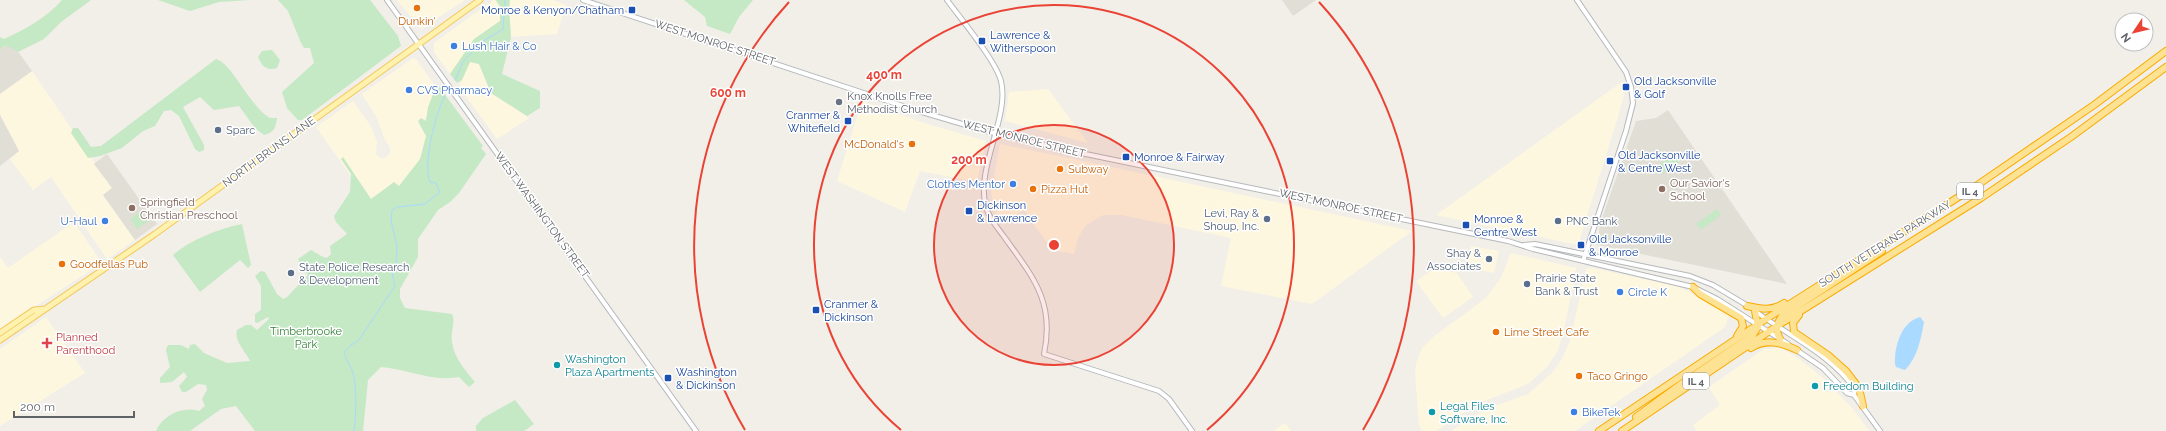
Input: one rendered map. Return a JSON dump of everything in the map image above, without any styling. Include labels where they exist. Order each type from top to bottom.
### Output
[{"type":"highway","name":"SOUTH VETERANS PARKWAY","points":[[1599,431],[1758,324],[1901,235],[2041,142],[2166,51]]},
{"type":"highway","name":"SOUTH VETERANS PARKWAY","points":[[1622,431],[1777,326],[2014,177],[2166,67]]},
{"type":"highway","points":[[1747,306],[1766,309],[1779,306],[1889,238],[1901,235]]},
{"type":"highway","points":[[1780,339],[1776,330],[1782,316],[1854,270],[1888,246],[1895,238]]},
{"type":"highway","points":[[1693,287],[1742,320],[1742,330],[1734,340]]},
{"type":"highway","points":[[1803,310],[1793,323],[1794,332],[1828,355],[1846,371],[1859,388],[1862,406]]},
{"type":"highway","points":[[1622,431],[1630,421],[1658,400],[1751,337],[1756,331],[1758,324],[1755,311]]},
{"type":"highway","points":[[1634,423],[1648,418],[1755,345],[1769,342],[1783,344],[1797,350]]},
{"type":"main road","name":"NORTH BRUNS LANE","points":[[0,340],[155,234],[480,0]]},
{"type":"main road","points":[[0,333],[34,310],[46,309]]},
{"type":"street","name":"WEST WASHINGTON STREET","points":[[387,0],[696,431]]},
{"type":"street","name":"WEST MONROE STREET","points":[[583,0],[915,110],[995,133],[1071,151],[1524,245],[1533,249],[1693,287],[1717,299],[1797,350],[1827,372],[1847,393],[1854,395],[1855,389],[1834,364],[1713,285],[1690,276],[1535,244],[1524,245]]},
{"type":"street","points":[[947,0],[998,74],[1002,96],[985,183],[986,208],[993,222],[1034,279],[1043,298],[1047,326],[1044,354],[1159,391],[1169,399],[1192,431]]},
{"type":"street","points":[[1577,0],[1626,72],[1632,98],[1631,115],[1582,261]]},
{"type":"street","points":[[1854,395],[1880,431]]},
{"type":"shaded area","points":[[397,0],[465,0],[421,29]]},
{"type":"shaded area","points":[[495,0],[500,7],[500,21],[474,39],[450,74],[434,52],[434,43]]},
{"type":"shaded area","points":[[510,0],[553,0],[566,5],[557,34],[511,37],[509,8]]},
{"type":"shaded area","points":[[1282,0],[1316,0],[1293,16]]},
{"type":"shaded area","points":[[9,45],[17,50],[32,71],[0,94],[0,48]]},
{"type":"shaded area","points":[[413,58],[416,59],[440,93],[420,127],[427,135],[422,158],[399,190],[374,209],[316,127],[353,101],[372,128],[377,142],[376,154],[380,158],[385,158],[390,154],[390,147],[385,140],[377,118],[362,94]]},
{"type":"shaded area","points":[[470,62],[479,64],[491,93],[529,118],[497,139],[460,88],[460,84]]},
{"type":"shaded area","points":[[32,71],[112,188],[103,195],[135,240],[107,259],[51,177],[33,190],[10,159],[19,151],[0,115],[0,94]]},
{"type":"shaded area","points":[[1622,82],[1624,95],[1578,245],[1436,215]]},
{"type":"shaded area","points":[[1048,89],[1088,143],[1005,121],[1009,92]]},
{"type":"shaded area","points":[[862,101],[924,123],[986,141],[977,182],[920,171],[905,212],[837,181]]},
{"type":"shaded area","points":[[1668,110],[1787,284],[1597,245],[1600,224],[1636,121],[1656,118]]},
{"type":"shaded area","points":[[0,115],[19,151],[0,166]]},
{"type":"shaded area","points":[[1000,144],[1412,231],[1312,304],[1221,286],[1231,238],[1122,215],[1103,215],[1085,226],[1078,238],[1074,254],[1052,250],[1024,210],[1003,223],[995,210],[991,193]]},
{"type":"shaded area","points":[[107,154],[157,224],[135,240],[103,195],[112,188],[94,164]]},
{"type":"shaded area","points":[[74,222],[102,263],[0,329],[0,257],[8,268]]},
{"type":"shaded area","points":[[1471,246],[1499,251],[1494,273],[1467,267]]},
{"type":"shaded area","points":[[1511,253],[1576,268],[1564,330],[1558,350],[1547,367],[1528,384],[1477,404],[1436,431],[1422,431],[1419,425],[1415,373],[1416,364],[1422,348],[1433,337],[1486,298],[1501,278]]},
{"type":"shaded area","points":[[1592,268],[1677,286],[1711,303],[1729,315],[1725,327],[1575,431],[1451,431],[1484,410],[1528,394],[1552,373],[1562,359],[1570,341],[1586,269]]},
{"type":"shaded area","points":[[1434,269],[1457,273],[1473,297],[1443,318],[1416,281]]},
{"type":"shaded area","points":[[46,317],[85,373],[0,426],[0,349]]},
{"type":"shaded area","points":[[1781,348],[1798,358],[1823,378],[1852,408],[1869,431],[1697,431],[1693,425],[1720,405],[1709,387],[1764,349]]},
{"type":"shaded area","points":[[1285,423],[1291,431],[1274,431]]},
{"type":"green space","points":[[62,0],[91,0],[61,22],[44,39],[18,52],[10,47],[4,46],[0,50],[0,37],[4,39],[28,27],[42,18]]},
{"type":"green space","points":[[158,0],[250,0],[219,2],[190,11]]},
{"type":"green space","points":[[278,0],[370,0],[398,36],[401,46],[302,120],[298,120],[287,108],[282,92],[314,63],[310,48],[304,48],[288,11]]},
{"type":"green space","points":[[496,0],[510,0],[509,8],[511,37],[502,74],[540,91],[540,108],[527,116],[491,93],[479,64],[470,62],[462,80],[457,83],[450,74],[474,39],[500,21],[500,7]]},
{"type":"green space","points":[[684,0],[753,0],[739,17],[730,34],[707,26],[705,17]]},
{"type":"green space","points":[[272,50],[280,60],[277,68],[270,69],[261,63],[258,57],[262,51]]},
{"type":"green space","points":[[216,59],[222,62],[235,76],[263,113],[270,118],[277,118],[275,127],[270,133],[264,135],[255,128],[239,106],[214,110],[200,97],[183,107],[204,145],[204,150],[199,152],[195,149],[179,116],[171,110],[164,111],[155,126],[143,131],[122,148],[100,156],[88,158],[71,133],[73,128],[78,128],[91,147],[101,146]]},
{"type":"green space","name":"Timberbrooke Park","points":[[437,84],[441,88],[441,95],[443,92],[483,146],[481,148],[486,154],[459,193],[450,202],[438,210],[418,239],[418,257],[400,289],[400,298],[405,308],[452,314],[453,348],[460,364],[475,382],[469,387],[459,377],[429,377],[381,367],[368,380],[363,431],[255,431],[236,406],[221,409],[190,431],[156,431],[163,420],[168,416],[180,411],[199,411],[205,406],[202,399],[207,390],[206,385],[198,384],[186,392],[182,392],[179,386],[187,377],[184,372],[172,382],[160,383],[160,378],[170,367],[166,350],[168,345],[181,345],[189,349],[190,345],[195,344],[204,353],[227,363],[250,361],[238,342],[236,334],[237,330],[246,325],[251,325],[257,330],[269,319],[268,317],[257,323],[255,322],[255,314],[261,310],[261,286],[255,276],[261,271],[265,272],[277,294],[283,299],[287,297],[308,275],[300,265],[298,259],[311,250],[327,258],[331,254],[330,246],[347,234],[336,222],[334,216],[350,192],[351,174],[341,159],[343,157],[371,199],[394,182],[399,186],[420,159],[426,136],[418,121],[421,118],[426,121],[428,107]]},
{"type":"green space","points":[[1674,154],[1679,162],[1662,174],[1657,166]]},
{"type":"green space","points":[[1717,209],[1721,215],[1701,230],[1696,224]]},
{"type":"green space","points":[[141,211],[148,221],[137,229],[130,219]]},
{"type":"green space","points":[[242,224],[251,265],[248,268],[240,260],[200,292],[173,255],[197,239]]},
{"type":"green space","points":[[515,400],[534,424],[524,431],[476,431],[476,426],[483,418]]},
{"type":"water","points":[[1920,317],[1924,322],[1920,341],[1913,360],[1905,370],[1896,367],[1895,357],[1897,343],[1900,336],[1908,324]]},
{"type":"waterway","points":[[455,80],[463,62],[480,43],[503,29],[505,0]]},
{"type":"waterway","points":[[354,431],[356,402],[355,386],[352,370],[344,353],[350,346],[359,340],[395,286],[392,273],[396,267],[397,246],[391,221],[392,210],[397,207],[425,204],[440,192],[436,183],[430,182],[428,175],[428,164],[434,125],[441,103],[445,96]]},
{"type":"place","name":"Dunkin'","points":[[417,8]]},
{"type":"place","name":"Monroe & Kenyon/Chatham","points":[[632,10]]},
{"type":"place","name":"Lawrence & Witherspoon","points":[[982,41]]},
{"type":"place","name":"Lush Hair & Co","points":[[454,46]]},
{"type":"place","name":"Old Jacksonville & Golf","points":[[1626,87]]},
{"type":"place","name":"CVS Pharmacy","points":[[409,90]]},
{"type":"place","name":"Knox Knolls Free Methodist Church","points":[[839,102]]},
{"type":"place","name":"Cranmer & Whitefield","points":[[848,121]]},
{"type":"place","name":"Sparc","points":[[218,130]]},
{"type":"place","name":"McDonald's","points":[[912,144]]},
{"type":"place","name":"Monroe & Fairway","points":[[1126,157]]},
{"type":"place","name":"Old Jacksonville & Centre West","points":[[1610,161]]},
{"type":"place","name":"Subway","points":[[1060,169]]},
{"type":"place","name":"Clothes Mentor","points":[[1013,184]]},
{"type":"place","name":"Pizza Hut","points":[[1033,189]]},
{"type":"place","name":"Our Savior's School","points":[[1662,189]]},
{"type":"place","name":"Springfield Christian Preschool","points":[[132,208]]},
{"type":"place","name":"Dickinson & Lawrence","points":[[969,211]]},
{"type":"place","name":"Levi, Ray & Shoup, Inc.","points":[[1267,219]]},
{"type":"place","name":"U-Haul","points":[[105,221]]},
{"type":"place","name":"PNC Bank","points":[[1558,221]]},
{"type":"place","name":"Monroe & Centre West","points":[[1466,225]]},
{"type":"place","name":"Old Jacksonville & Monroe","points":[[1581,245]]},
{"type":"place","name":"Shay & Associates","points":[[1489,259]]},
{"type":"place","name":"Goodfellas Pub","points":[[62,264]]},
{"type":"place","name":"State Police Research & Development","points":[[291,273]]},
{"type":"place","name":"Prairie State Bank & Trust","points":[[1527,284]]},
{"type":"place","name":"Circle K","points":[[1620,292]]},
{"type":"place","name":"Cranmer & Dickinson","points":[[816,310]]},
{"type":"place","name":"Lime Street Cafe","points":[[1496,332]]},
{"type":"place","name":"Planned Parenthood","points":[[47,343]]},
{"type":"place","name":"Washington Plaza Apartments","points":[[557,365]]},
{"type":"place","name":"Taco Gringo","points":[[1579,376]]},
{"type":"place","name":"Washington & Dickinson","points":[[668,378]]},
{"type":"place","name":"Freedom Building","points":[[1815,386]]},
{"type":"place","name":"Legal Files Software, Inc.","points":[[1432,412]]},
{"type":"place","name":"BikeTek","points":[[1574,412]]}]
